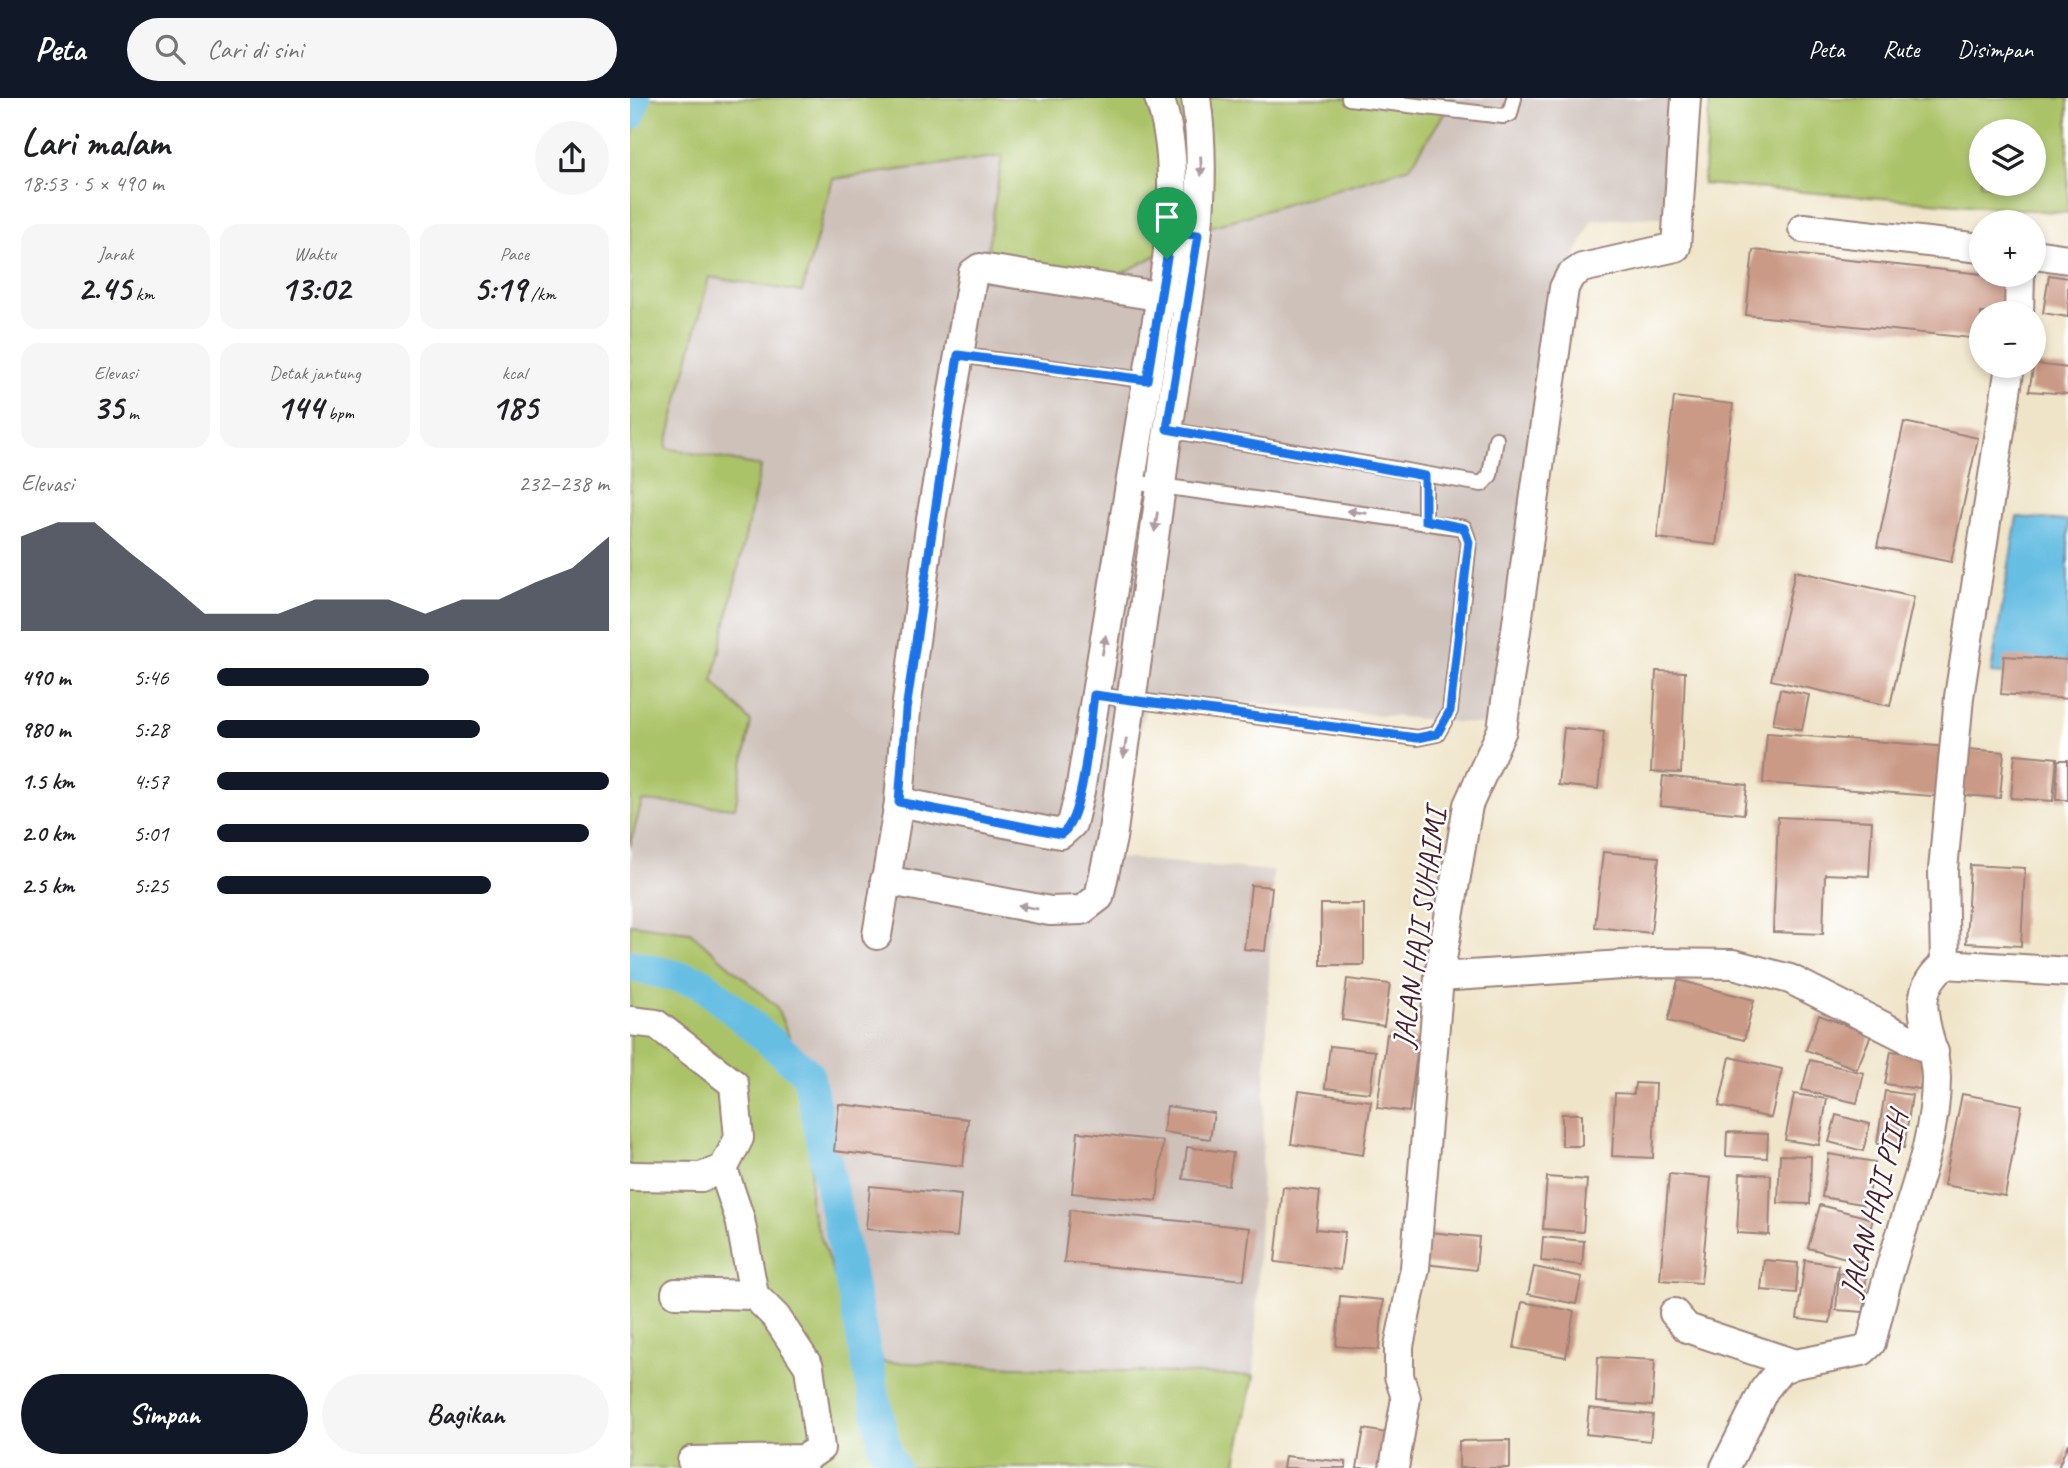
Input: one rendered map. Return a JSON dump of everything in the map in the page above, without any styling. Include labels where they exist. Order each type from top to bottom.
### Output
[{"type":"street","points":[[1159,98],[1169,140],[1184,234]]},
{"type":"street","points":[[899,802],[1061,834],[1072,824],[1080,791],[1094,695],[1132,482],[1154,427],[1175,385],[1174,299],[1184,234],[1202,188],[1196,98]]},
{"type":"street","name":"JALAN HAJI SUHAIMI","points":[[1394,1468],[1406,1398],[1399,1376],[1399,1346],[1415,1268],[1439,977],[1468,805],[1502,730],[1563,288],[1570,276],[1582,268],[1676,247],[1686,98]]},
{"type":"street","points":[[1803,228],[1969,247]]},
{"type":"street","points":[[2046,256],[2068,259]]},
{"type":"street","points":[[877,935],[899,802],[911,669],[958,355],[973,273],[980,268],[1174,299]]},
{"type":"street","points":[[885,880],[1050,911],[1082,911],[1099,897],[1112,838],[1161,487],[1147,380],[1174,299]]},
{"type":"street","points":[[2008,378],[1960,684],[1943,870],[1945,964],[2068,972]]},
{"type":"street","points":[[1112,600],[1145,604]]},
{"type":"street","points":[[1072,824],[1112,838]]},
{"type":"street","points":[[1439,977],[1653,963],[1733,964],[1790,979],[1934,1052]]},
{"type":"street","name":"JALAN HAJI PIIH","points":[[1725,1468],[1764,1390],[1780,1370],[1795,1364],[1862,1351],[1871,1343],[1927,1152],[1936,1099],[1934,1052],[1925,1026],[1924,999],[1926,985],[1945,964]]},
{"type":"street","points":[[630,1021],[656,1024],[734,1084],[739,1138],[723,1169],[701,1177],[630,1176]]},
{"type":"street","points":[[692,1461],[804,1459],[820,1448],[809,1367],[776,1317],[754,1295],[740,1219],[723,1169]]},
{"type":"street","points":[[676,1293],[754,1295]]},
{"type":"street","points":[[1674,1313],[1687,1328],[1795,1364]]},
{"type":"lane","points":[[1349,98],[1503,116],[1510,114],[1514,108],[1514,98]]},
{"type":"lane","points":[[958,355],[1175,385]]},
{"type":"lane","points":[[1154,427],[1482,484],[1490,475],[1496,439]]},
{"type":"lane","points":[[1425,476],[1425,520]]},
{"type":"lane","points":[[1094,695],[1417,738],[1437,734],[1450,711],[1469,542],[1464,528],[1425,520],[1132,482]]},
{"type":"shaded area","points":[[1454,98],[1685,98],[1678,216],[1592,220],[1561,288],[1499,726],[1149,694],[1109,857],[1273,871],[1254,1376],[884,1362],[845,1308],[810,1206],[813,1092],[690,932],[630,924],[630,846],[642,801],[735,808],[713,682],[761,466],[666,448],[709,277],[802,292],[833,179],[1003,156],[1210,227],[1409,167]]},
{"type":"green space","points":[[640,98],[1454,98],[1410,167],[1210,227],[1087,292],[983,280],[1002,156],[833,179],[802,292],[709,277],[666,448],[761,466],[713,681],[751,722],[735,808],[642,801],[630,846],[630,147]]},
{"type":"green space","points":[[1710,98],[2068,98],[2068,213],[1703,184]]},
{"type":"green space","points":[[630,924],[690,932],[776,1006],[813,1092],[810,1206],[845,1308],[884,1362],[1254,1376],[1235,1468],[630,1468]]},
{"type":"water","points":[[2017,517],[2068,521],[2068,679],[1991,673]]},
{"type":"building","points":[[1753,250],[1969,273],[1969,287],[2010,287],[2008,301],[1969,301],[1969,338],[1746,315]]},
{"type":"building","points":[[2049,275],[2068,278],[2068,317],[2046,313]]},
{"type":"building","points":[[2046,365],[2068,368],[2068,394],[2029,391],[2031,378],[2046,378]]},
{"type":"building","points":[[1674,397],[1733,404],[1716,545],[1657,538]]},
{"type":"building","points":[[1904,422],[1978,438],[1951,562],[1877,547]]},
{"type":"building","points":[[1795,571],[1914,597],[1890,706],[1771,680]]},
{"type":"building","points":[[2004,656],[2068,660],[2068,699],[2001,694]]},
{"type":"building","points":[[1656,671],[1685,672],[1681,773],[1651,772]]},
{"type":"building","points":[[1780,689],[1809,695],[1802,730],[1773,724]]},
{"type":"building","points":[[1564,728],[1604,732],[1598,789],[1558,785]]},
{"type":"building","points":[[1767,733],[1949,747],[1945,797],[1763,783]]},
{"type":"building","points":[[1967,749],[2004,752],[2000,798],[1963,795]]},
{"type":"building","points":[[2015,754],[2057,758],[2053,801],[2011,798]]},
{"type":"building","points":[[2058,760],[2068,760],[2068,800],[2056,800]]},
{"type":"building","points":[[1663,776],[1747,785],[1744,814],[1660,806]]},
{"type":"building","points":[[1778,817],[1872,821],[1869,876],[1825,874],[1823,934],[1773,932]]},
{"type":"building","points":[[1603,852],[1659,857],[1651,933],[1595,927]]},
{"type":"building","points":[[1970,865],[2025,868],[2021,946],[1966,943]]},
{"type":"building","points":[[1251,885],[1272,887],[1265,951],[1244,949]]},
{"type":"building","points":[[1321,904],[1364,904],[1364,965],[1321,965]]},
{"type":"building","points":[[1347,979],[1390,984],[1384,1026],[1342,1020]]},
{"type":"building","points":[[1678,980],[1754,1000],[1744,1040],[1668,1021]]},
{"type":"building","points":[[1819,1015],[1871,1035],[1857,1069],[1806,1050]]},
{"type":"building","points":[[1387,1034],[1419,1039],[1409,1112],[1377,1108]]},
{"type":"building","points":[[1330,1046],[1375,1051],[1370,1093],[1325,1088]]},
{"type":"building","points":[[1891,1051],[1925,1057],[1920,1089],[1885,1084]]},
{"type":"building","points":[[1730,1057],[1782,1069],[1771,1118],[1719,1106]]},
{"type":"building","points":[[1810,1060],[1864,1073],[1857,1103],[1802,1090]]},
{"type":"building","points":[[1635,1083],[1656,1084],[1653,1158],[1612,1156],[1615,1093],[1634,1094]]},
{"type":"building","points":[[1299,1091],[1371,1101],[1363,1155],[1291,1144]]},
{"type":"building","points":[[1885,1091],[1912,1095],[1904,1148],[1877,1144]]},
{"type":"building","points":[[1794,1094],[1827,1099],[1819,1145],[1785,1140]]},
{"type":"building","points":[[1962,1094],[2022,1105],[2005,1196],[1944,1185]]},
{"type":"building","points":[[839,1104],[968,1119],[963,1166],[834,1151]]},
{"type":"building","points":[[1167,1106],[1214,1113],[1210,1139],[1163,1132]]},
{"type":"building","points":[[1562,1114],[1582,1114],[1582,1146],[1562,1146]]},
{"type":"building","points":[[1836,1115],[1870,1124],[1863,1151],[1829,1142]]},
{"type":"building","points":[[1078,1132],[1163,1141],[1157,1201],[1072,1193]]},
{"type":"building","points":[[1727,1132],[1768,1134],[1767,1158],[1726,1156]]},
{"type":"building","points":[[1187,1147],[1233,1153],[1228,1185],[1183,1179]]},
{"type":"building","points":[[1829,1154],[1875,1162],[1867,1205],[1822,1197]]},
{"type":"building","points":[[1780,1155],[1811,1156],[1810,1204],[1778,1203]]},
{"type":"building","points":[[1740,1173],[1771,1175],[1769,1235],[1737,1233]]},
{"type":"building","points":[[1669,1174],[1711,1178],[1701,1283],[1660,1280]]},
{"type":"building","points":[[1547,1177],[1587,1180],[1583,1232],[1543,1229]]},
{"type":"building","points":[[870,1186],[961,1195],[957,1237],[866,1229]]},
{"type":"building","points":[[1283,1187],[1320,1191],[1316,1229],[1345,1232],[1340,1270],[1275,1262]]},
{"type":"building","points":[[1820,1205],[1873,1219],[1861,1262],[1808,1248]]},
{"type":"building","points":[[1070,1210],[1250,1228],[1244,1280],[1064,1262]]},
{"type":"building","points":[[1429,1232],[1479,1237],[1476,1270],[1425,1264]]},
{"type":"building","points":[[1543,1237],[1584,1241],[1582,1265],[1541,1261]]},
{"type":"building","points":[[1764,1260],[1798,1263],[1796,1293],[1761,1290]]},
{"type":"building","points":[[1805,1260],[1838,1265],[1830,1323],[1797,1319]]},
{"type":"building","points":[[1534,1267],[1582,1277],[1576,1304],[1528,1294]]},
{"type":"building","points":[[1839,1273],[1866,1275],[1864,1312],[1836,1310]]},
{"type":"building","points":[[1340,1296],[1383,1300],[1379,1350],[1336,1346]]},
{"type":"building","points":[[1522,1302],[1574,1311],[1566,1357],[1514,1348]]},
{"type":"building","points":[[1598,1357],[1655,1360],[1652,1406],[1596,1402]]},
{"type":"building","points":[[1589,1408],[1653,1415],[1650,1441],[1586,1434]]},
{"type":"building","points":[[1364,1429],[1398,1435],[1393,1468],[1357,1468]]},
{"type":"building","points":[[1510,1440],[1510,1468],[1459,1468],[1459,1441]]},
{"type":"building","points":[[2068,1443],[2068,1468],[2058,1468]]},
{"type":"building","points":[[1285,1456],[1346,1462],[1346,1468],[1283,1468]]},
{"type":"waterway","points":[[630,114],[635,98]]},
{"type":"waterway","points":[[630,965],[701,982],[808,1074],[886,1453],[894,1468]]},
{"type":"route","points":[[1171,233],[1198,235],[1167,429],[1425,476],[1425,520],[1464,528],[1469,542],[1450,711],[1444,725],[1437,734],[1417,738],[1094,695],[1080,791],[1072,824],[1067,831],[1061,834],[899,802],[906,710],[958,355],[1147,380],[1167,259],[1171,233]]}]
